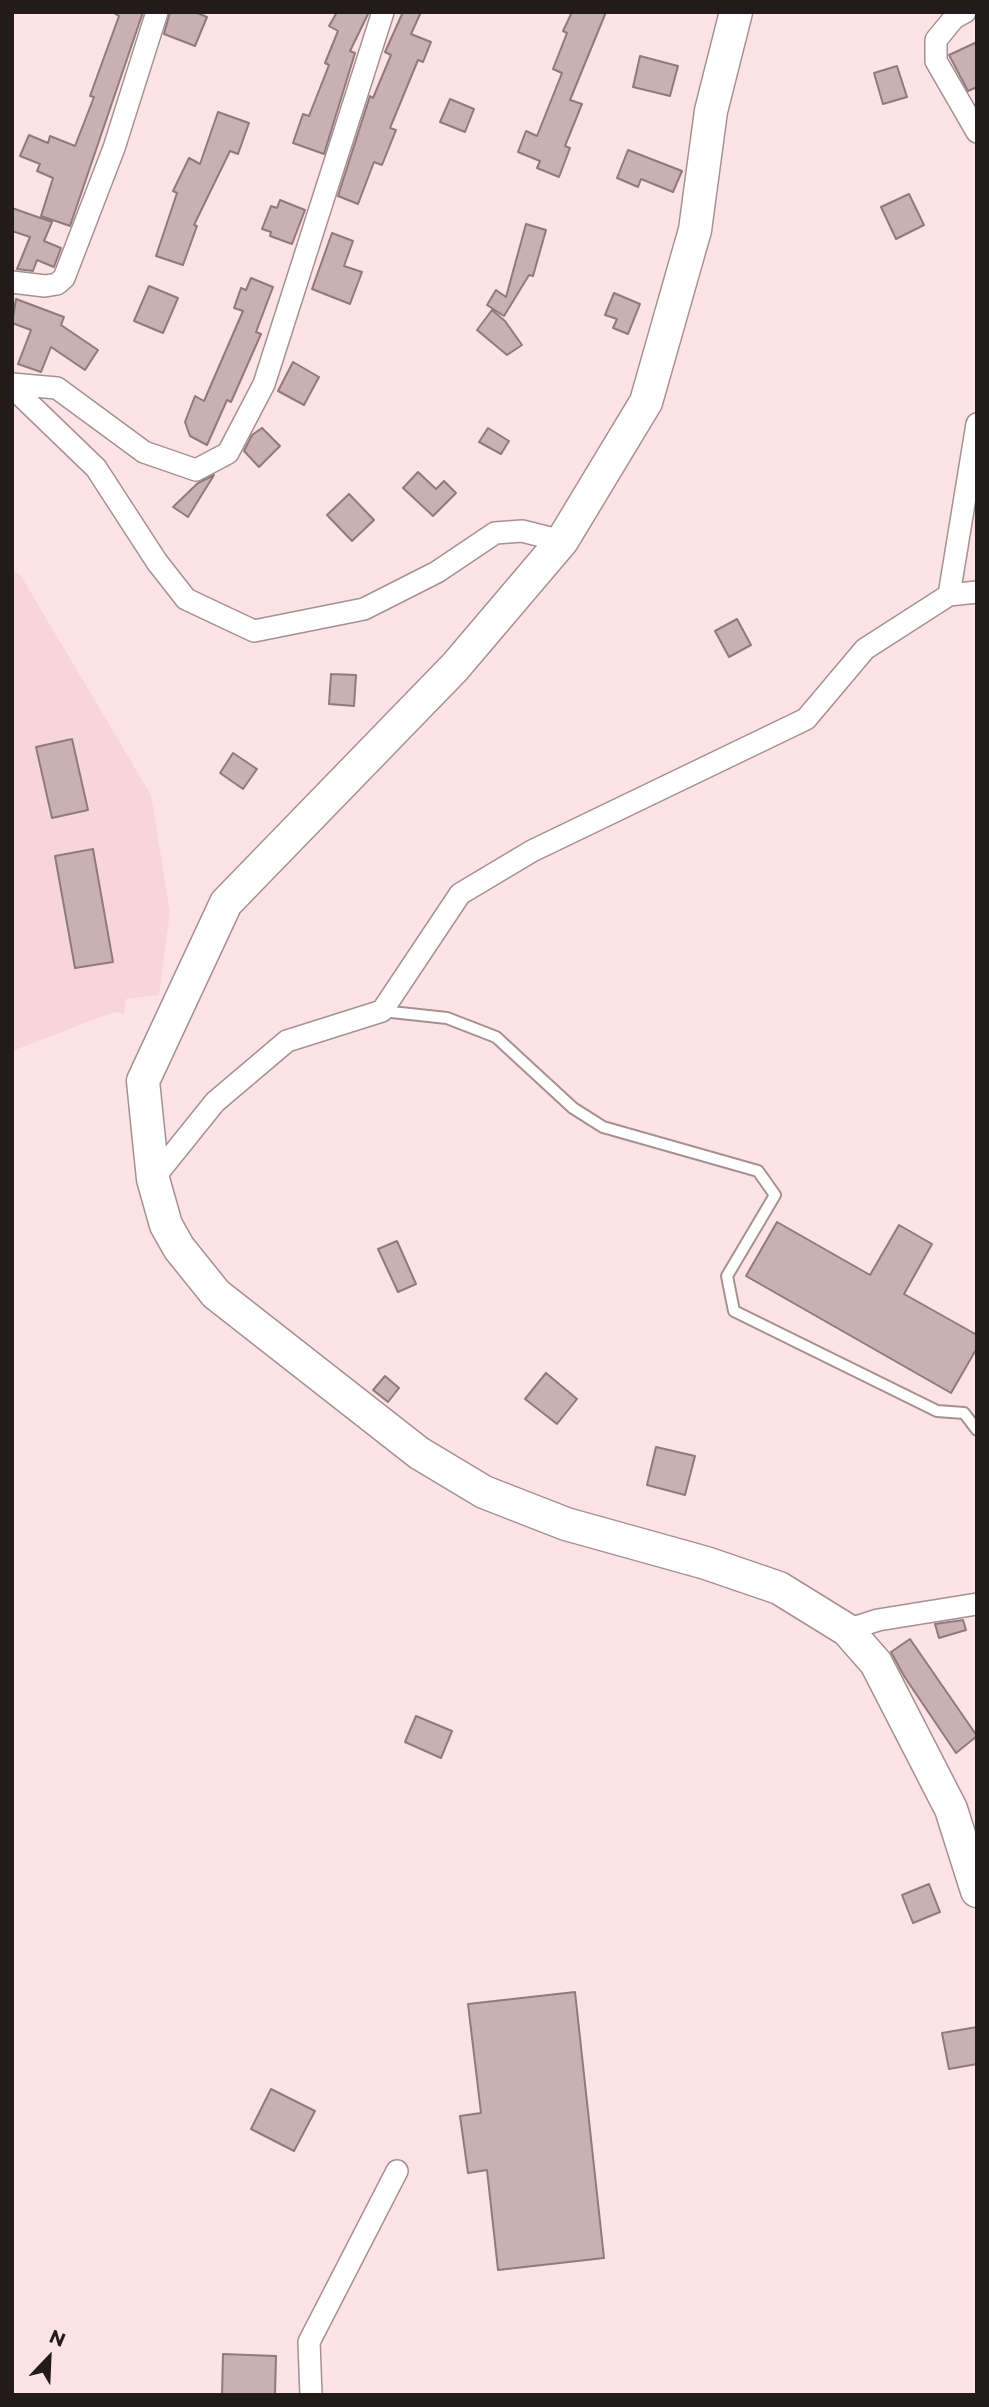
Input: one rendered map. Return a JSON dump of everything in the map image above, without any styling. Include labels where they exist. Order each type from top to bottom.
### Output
[{"type":"street","points":[[12,282],[45,286],[57,284],[64,278],[114,148],[157,12]]},
{"type":"street","points":[[12,385],[57,388],[144,452],[196,470],[228,453],[264,384],[383,12]]},
{"type":"street","points":[[736,12],[710,111],[695,230],[646,402],[562,541],[454,667],[226,902],[143,1081],[153,1179],[166,1224],[179,1248],[216,1294],[419,1453],[484,1492],[566,1524],[706,1563],[779,1588],[847,1630],[876,1663],[951,1809],[977,1891]]},
{"type":"street","points":[[965,12],[954,18],[936,40],[936,61],[977,132]]},
{"type":"street","points":[[12,385],[96,468],[157,562],[186,599],[254,631],[364,609],[437,572],[495,533],[522,531],[562,541]]},
{"type":"street","points":[[949,595],[977,424]]},
{"type":"street","points":[[153,1179],[215,1102],[287,1041],[382,1011],[460,894],[532,850],[806,719],[865,649],[949,595],[977,592]]},
{"type":"street","points":[[847,1630],[877,1620],[977,1604]]},
{"type":"street","points":[[312,2395],[309,2342],[397,2171]]},
{"type":"lane","points":[[382,1011],[447,1018],[496,1037],[573,1108],[603,1127],[758,1171],[775,1195],[727,1276],[734,1311],[937,1411],[964,1413],[977,1430]]},
{"type":"shaded area","points":[[12,569],[21,576],[151,795],[170,912],[159,995],[126,999],[124,1014],[114,1012],[12,1051]]},
{"type":"building","points":[[112,12],[143,12],[70,226],[41,216],[53,178],[37,171],[40,164],[20,156],[29,135],[48,143],[50,136],[75,146],[94,97],[90,96],[119,16]]},
{"type":"building","points":[[170,12],[195,12],[207,17],[195,46],[164,34]]},
{"type":"building","points":[[337,12],[369,12],[350,51],[355,53],[324,154],[293,143],[303,114],[309,116],[329,65],[325,63],[338,31],[329,26]]},
{"type":"building","points":[[403,12],[421,12],[411,34],[431,42],[423,62],[418,60],[390,128],[396,130],[382,165],[374,162],[358,204],[338,196],[370,96],[373,98],[391,55],[385,52]]},
{"type":"building","points":[[572,12],[606,12],[570,100],[582,104],[565,146],[570,148],[559,177],[537,168],[540,161],[518,152],[526,131],[537,136],[562,73],[553,69],[567,33],[563,31]]},
{"type":"building","points":[[977,42],[977,87],[968,91],[949,55]]},
{"type":"building","points":[[640,56],[678,66],[670,96],[633,87]]},
{"type":"building","points":[[897,66],[907,97],[883,104],[874,73]]},
{"type":"building","points":[[450,99],[474,109],[465,132],[440,122]]},
{"type":"building","points":[[218,112],[249,123],[238,154],[230,151],[194,225],[197,226],[183,265],[156,256],[177,193],[173,191],[189,158],[200,164]]},
{"type":"building","points":[[628,150],[682,171],[673,192],[641,179],[638,187],[617,178]]},
{"type":"building","points":[[909,194],[924,225],[896,239],[881,207]]},
{"type":"building","points":[[280,200],[305,210],[292,244],[270,236],[271,232],[262,229],[271,206],[277,208]]},
{"type":"building","points":[[12,208],[52,222],[44,241],[61,248],[54,267],[37,260],[33,271],[17,269],[30,237],[12,231]]},
{"type":"building","points":[[526,224],[546,230],[533,276],[529,275],[504,316],[487,305],[496,290],[506,297]]},
{"type":"building","points":[[332,233],[353,241],[344,266],[362,272],[350,304],[312,289]]},
{"type":"building","points":[[251,278],[273,287],[256,332],[261,334],[231,402],[227,400],[207,445],[190,436],[185,422],[195,396],[204,401],[243,311],[234,308],[241,288],[246,290]]},
{"type":"building","points":[[149,286],[178,298],[163,333],[134,321]]},
{"type":"building","points":[[614,293],[640,304],[628,334],[613,328],[617,319],[605,315]]},
{"type":"building","points":[[16,299],[64,317],[61,325],[98,350],[85,370],[51,347],[41,372],[18,364],[31,330],[12,323]]},
{"type":"building","points":[[492,310],[505,321],[522,345],[507,355],[477,330]]},
{"type":"building","points":[[293,362],[319,377],[304,405],[278,391]]},
{"type":"building","points":[[262,428],[280,446],[259,467],[244,451],[252,435]]},
{"type":"building","points":[[488,428],[509,441],[501,454],[479,442]]},
{"type":"building","points":[[418,472],[436,489],[444,481],[456,493],[433,516],[403,488]]},
{"type":"building","points":[[214,475],[188,517],[173,507],[198,483]]},
{"type":"building","points":[[349,494],[374,520],[352,541],[327,515]]},
{"type":"building","points":[[737,619],[751,645],[729,657],[715,631]]},
{"type":"building","points":[[331,674],[356,675],[354,706],[329,704]]},
{"type":"building","points":[[72,739],[88,810],[52,818],[36,747]]},
{"type":"building","points":[[233,753],[257,769],[243,789],[220,773]]},
{"type":"building","points":[[93,849],[113,962],[75,968],[55,856]]},
{"type":"building","points":[[777,1222],[870,1275],[899,1225],[932,1244],[904,1294],[977,1335],[977,1348],[951,1393],[746,1276]]},
{"type":"building","points":[[397,1241],[416,1284],[398,1292],[378,1249]]},
{"type":"building","points":[[546,1373],[577,1399],[557,1424],[525,1399]]},
{"type":"building","points":[[385,1376],[399,1388],[388,1402],[373,1390]]},
{"type":"building","points":[[656,1447],[695,1456],[685,1495],[647,1485]]},
{"type":"building","points":[[963,1620],[966,1630],[939,1638],[935,1624]]},
{"type":"building","points":[[910,1639],[977,1736],[956,1753],[891,1652]]},
{"type":"building","points":[[416,1716],[452,1731],[441,1758],[405,1742]]},
{"type":"building","points":[[929,1884],[940,1912],[913,1923],[902,1895]]},
{"type":"building","points":[[575,1992],[604,2258],[498,2270],[487,2170],[468,2173],[460,2116],[481,2113],[468,2004]]},
{"type":"building","points":[[977,2027],[977,2064],[949,2069],[942,2033]]},
{"type":"building","points":[[271,2089],[315,2111],[294,2151],[251,2129]]},
{"type":"building","points":[[223,2354],[276,2356],[275,2395],[222,2395]]}]
